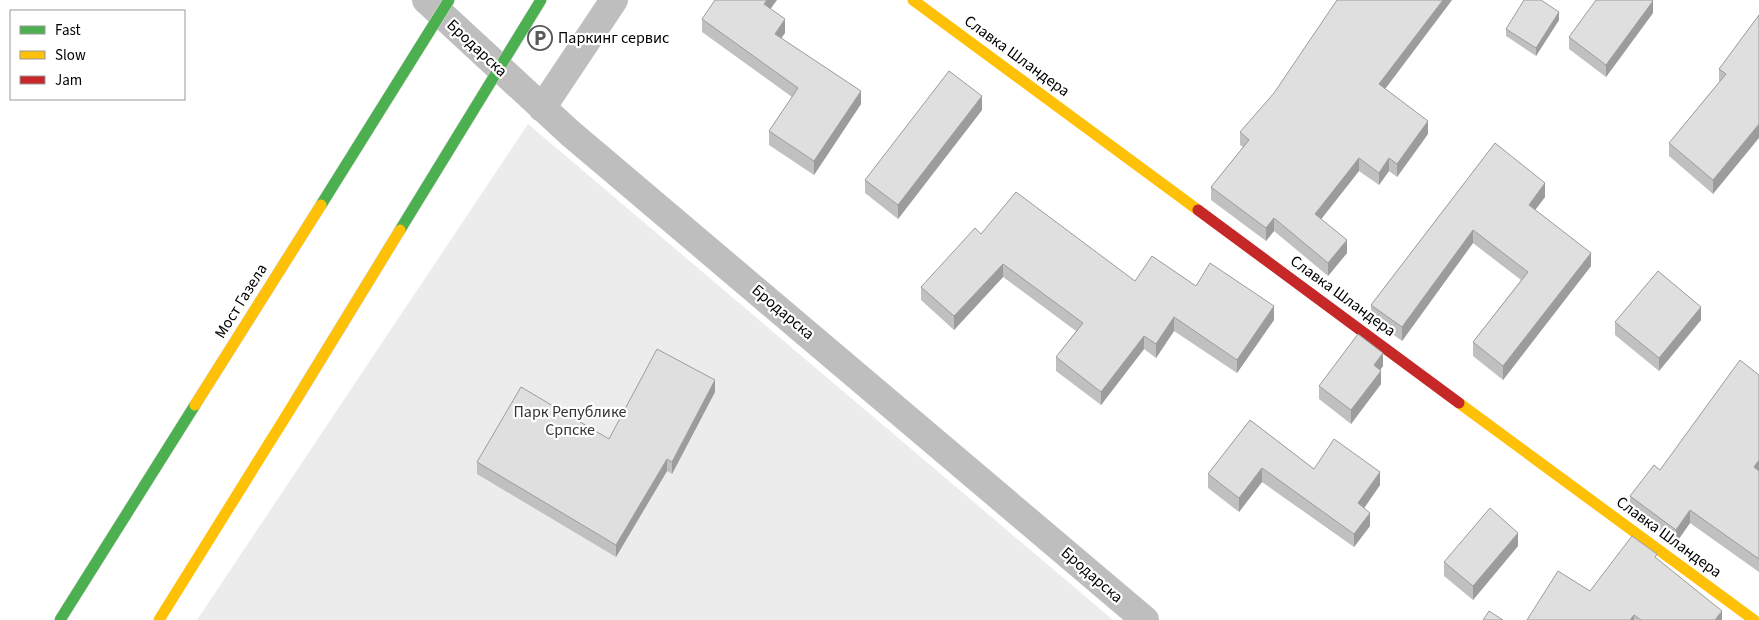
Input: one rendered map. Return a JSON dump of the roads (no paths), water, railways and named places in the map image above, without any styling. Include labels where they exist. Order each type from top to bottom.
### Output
[{"type":"main road","name":"Мост Газела","points":[[60,620],[449,0]]},
{"type":"main road","points":[[159,620],[541,0]]},
{"type":"main road","name":"Славка Шландера","points":[[912,0],[1754,620]]},
{"type":"street","name":"Бродарска","points":[[426,0],[542,108],[1145,620]]},
{"type":"street","points":[[542,108],[614,0]]},
{"type":"place","name":"Паркинг сервис","points":[[540,38]]},
{"type":"park label","name":"Парк Републике Српске","points":[[570,421]]}]
